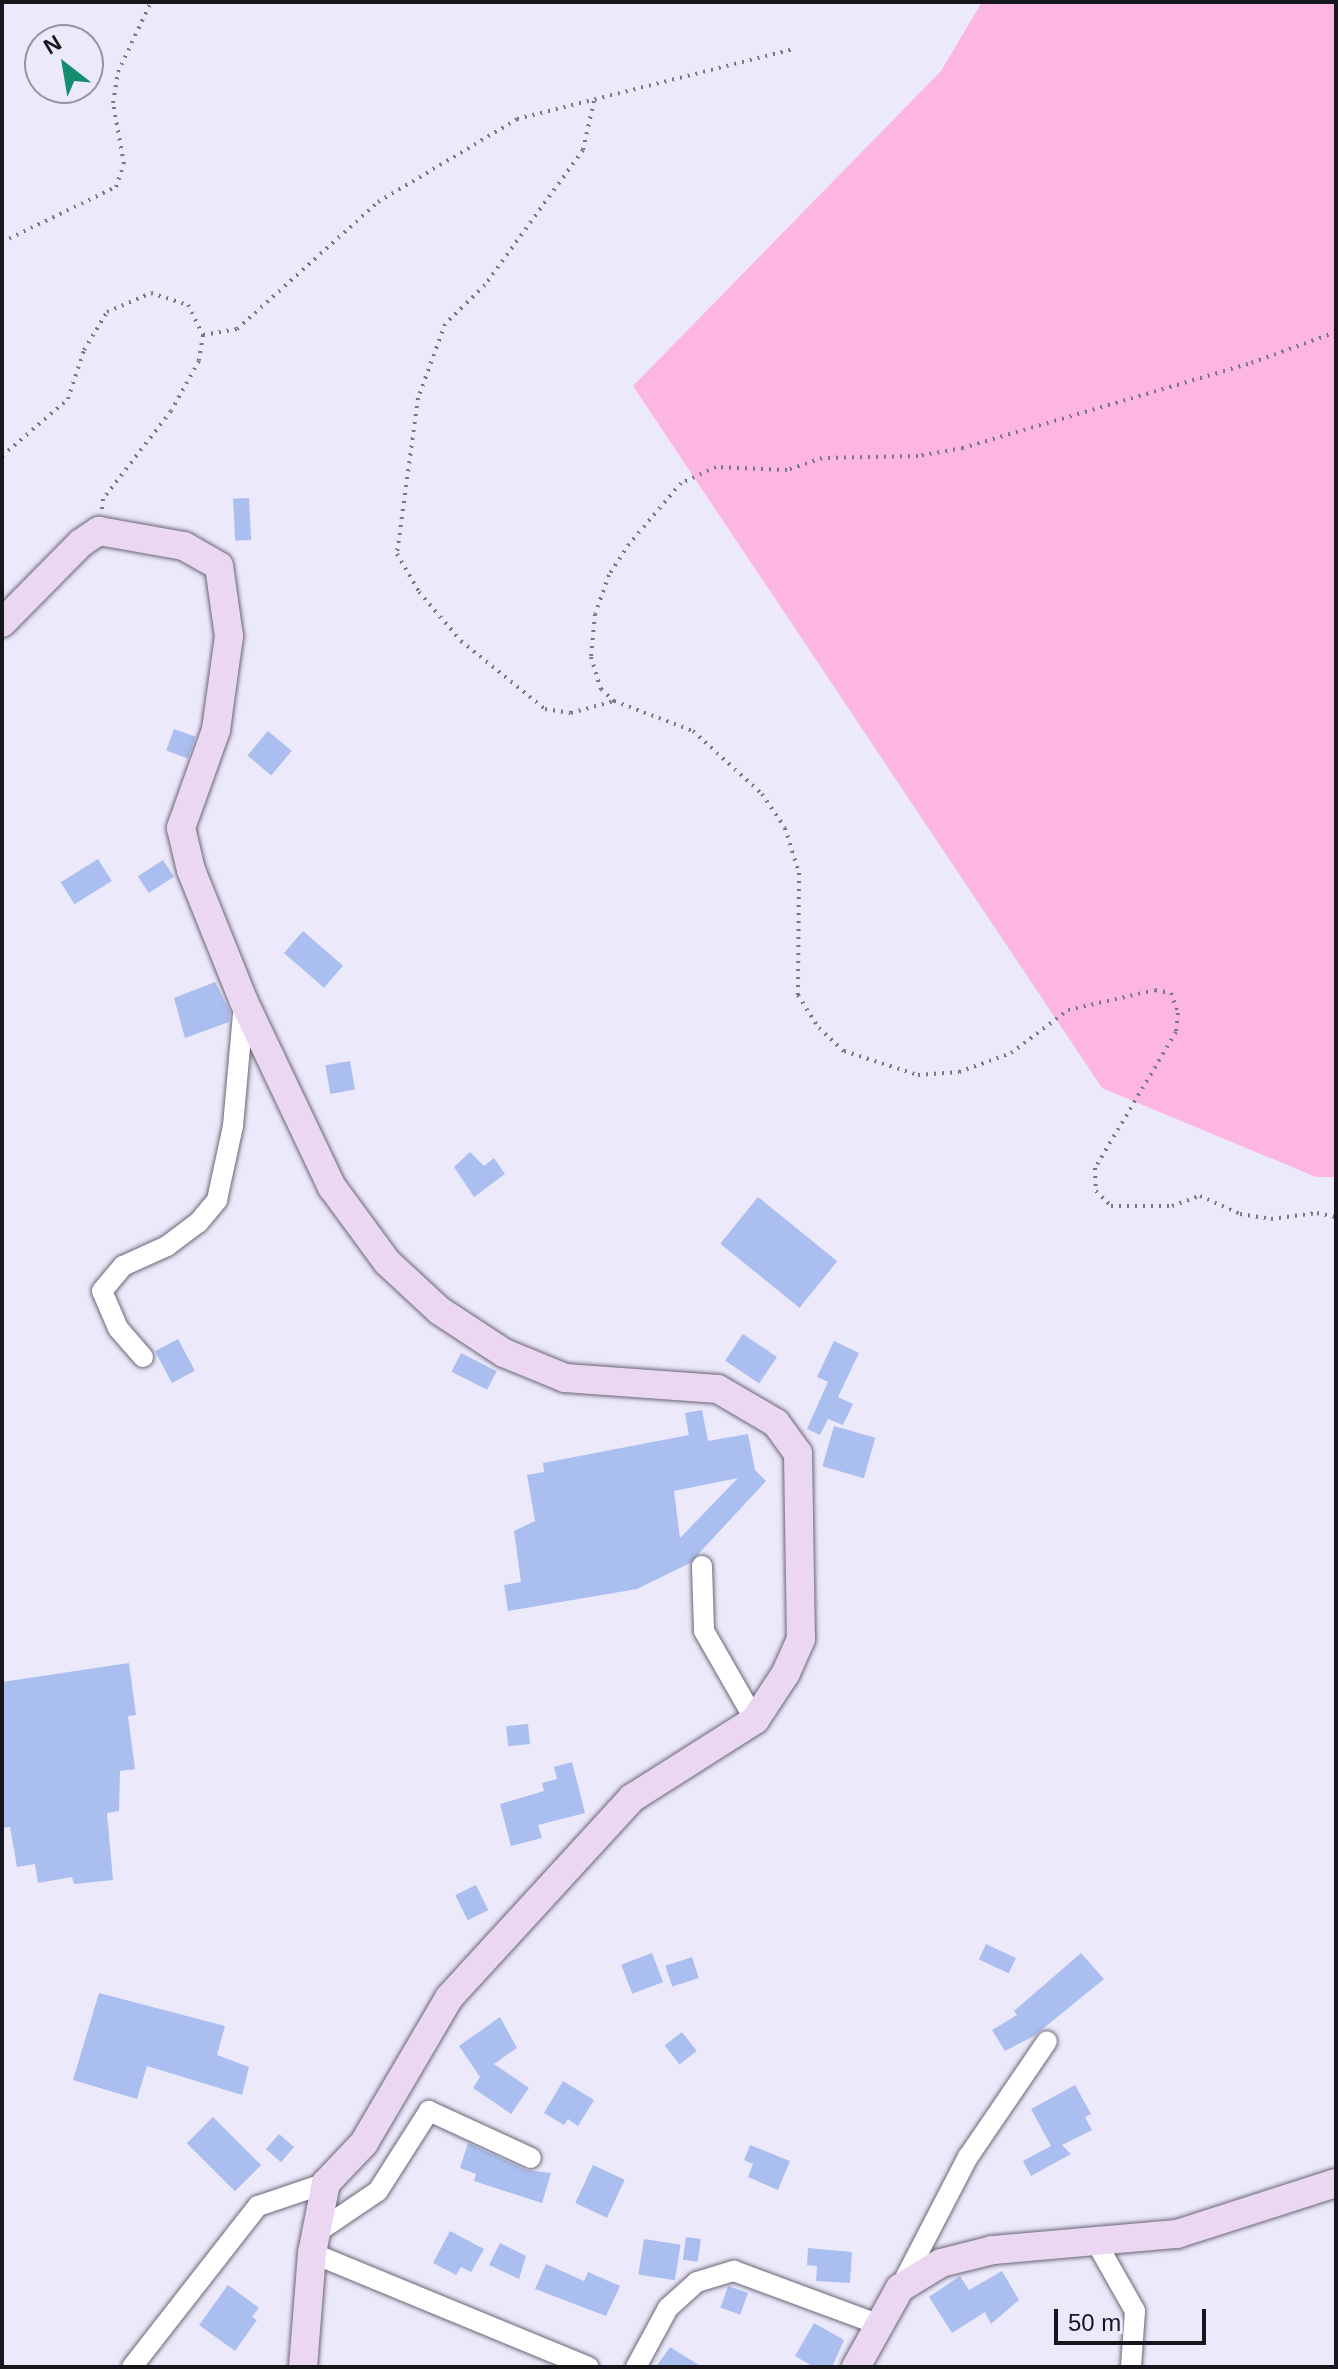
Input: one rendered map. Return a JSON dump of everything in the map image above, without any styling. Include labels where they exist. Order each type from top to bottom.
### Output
[{"type":"street","points":[[2,623],[81,543],[99,531],[184,546],[219,566],[229,636],[216,730],[181,828],[191,870],[244,1002],[332,1187],[387,1262],[440,1311],[504,1353],[565,1378],[718,1389],[776,1423],[798,1453],[801,1639],[755,1720],[632,1798],[449,1998],[364,2143],[326,2183],[258,2206],[132,2367]]},
{"type":"street","points":[[143,1357],[118,1328],[102,1291],[123,1266],[167,1246],[198,1223],[217,1200],[233,1126],[244,1002]]},
{"type":"street","points":[[702,1566],[704,1631],[755,1720]]},
{"type":"street","points":[[856,2367],[968,2157],[1047,2041]]},
{"type":"street","points":[[314,2243],[378,2191],[429,2111],[531,2158]]},
{"type":"street","points":[[303,2367],[314,2243],[326,2183]]},
{"type":"street","points":[[900,2288],[941,2263],[993,2250],[1177,2234],[1336,2183]]},
{"type":"street","points":[[1096,2242],[1135,2311],[1131,2367]]},
{"type":"street","points":[[314,2243],[588,2367]]},
{"type":"street","points":[[636,2367],[668,2308],[697,2282],[734,2271],[877,2324]]},
{"type":"path","points":[[2,242],[116,187],[124,164],[113,103],[118,72],[151,2]]},
{"type":"path","points":[[203,335],[237,329],[378,202],[517,119],[793,49]]},
{"type":"path","points":[[594,101],[583,150],[485,285],[445,324],[418,398],[397,554],[419,592],[461,641],[545,709],[571,713],[614,701]]},
{"type":"path","points":[[2,456],[68,399],[96,325],[118,304],[151,293],[169,296],[188,305],[203,335],[199,361],[185,388],[103,499],[99,531]]},
{"type":"path","points":[[1336,332],[1248,364],[963,448],[918,456],[822,458],[787,470],[716,467],[681,483],[629,544],[609,575],[595,614],[591,657],[601,689],[614,701],[693,731],[762,794],[785,828],[799,873],[798,995],[819,1028],[844,1051],[918,1075],[959,1072],[1011,1053],[1068,1010],[1155,990],[1171,993],[1178,1013],[1176,1032],[1095,1168],[1096,1191],[1111,1206],[1172,1206],[1200,1196],[1240,1214],[1271,1219],[1317,1213],[1336,1217]]},
{"type":"shaded area","points":[[982,2],[1336,2],[1336,1177],[1316,1177],[1102,1088],[633,386],[941,71]]},
{"type":"building","points":[[249,498],[251,540],[235,541],[233,499]]},
{"type":"building","points":[[174,729],[196,737],[188,758],[166,751]]},
{"type":"building","points":[[268,731],[292,751],[271,775],[247,756]]},
{"type":"building","points":[[98,859],[112,881],[74,904],[61,882]]},
{"type":"building","points":[[163,860],[174,877],[149,893],[138,876]]},
{"type":"building","points":[[303,931],[343,966],[324,988],[284,953]]},
{"type":"building","points":[[215,982],[230,1012],[229,1022],[185,1038],[174,998]]},
{"type":"building","points":[[350,1061],[355,1090],[330,1094],[325,1065]]},
{"type":"building","points":[[470,1152],[484,1166],[494,1158],[505,1174],[474,1197],[454,1167]]},
{"type":"building","points":[[758,1197],[837,1261],[800,1308],[720,1244]]},
{"type":"building","points":[[743,1334],[777,1357],[759,1383],[725,1361]]},
{"type":"building","points":[[178,1339],[195,1371],[172,1383],[155,1351]]},
{"type":"building","points":[[834,1341],[859,1353],[838,1397],[853,1404],[843,1425],[828,1419],[820,1435],[807,1429],[828,1382],[817,1377]]},
{"type":"building","points":[[461,1353],[497,1371],[487,1390],[451,1372]]},
{"type":"building","points":[[702,1410],[708,1441],[748,1434],[755,1470],[766,1481],[690,1563],[637,1589],[508,1611],[504,1585],[521,1582],[514,1531],[535,1521],[527,1475],[544,1472],[543,1463],[689,1435],[685,1413]],"holes":[[[738,1478],[680,1538],[674,1491]]]},
{"type":"building","points":[[834,1426],[875,1438],[864,1478],[822,1466]]},
{"type":"building","points":[[129,1663],[136,1715],[128,1716],[135,1769],[120,1771],[119,1811],[107,1813],[113,1880],[74,1884],[72,1877],[38,1883],[35,1864],[17,1867],[10,1827],[2,1828],[2,1682]]},
{"type":"building","points":[[528,1724],[530,1744],[508,1746],[506,1726]]},
{"type":"building","points":[[572,1762],[585,1813],[538,1825],[542,1838],[511,1846],[500,1804],[544,1791],[542,1783],[557,1779],[554,1767]]},
{"type":"building","points":[[476,1885],[488,1910],[468,1920],[455,1895]]},
{"type":"building","points":[[986,1944],[1016,1958],[1009,1973],[979,1959]]},
{"type":"building","points":[[652,1953],[663,1982],[632,1994],[621,1965]]},
{"type":"building","points":[[1081,1953],[1104,1979],[1034,2036],[1005,2051],[992,2030],[1017,2015],[1014,2011]]},
{"type":"building","points":[[692,1957],[699,1978],[672,1987],[665,1966]]},
{"type":"building","points":[[99,1993],[225,2026],[217,2055],[249,2067],[242,2095],[147,2066],[137,2099],[73,2080]]},
{"type":"building","points":[[500,2017],[517,2048],[494,2064],[529,2088],[511,2114],[473,2088],[480,2077],[459,2046]]},
{"type":"building","points":[[682,2032],[697,2051],[679,2064],[665,2046]]},
{"type":"building","points":[[563,2081],[594,2100],[578,2126],[568,2119],[564,2125],[544,2113]]},
{"type":"building","points":[[1075,2085],[1091,2114],[1085,2117],[1092,2130],[1062,2145],[1071,2154],[1031,2176],[1023,2161],[1051,2146],[1031,2109]]},
{"type":"building","points":[[213,2117],[261,2165],[235,2191],[187,2143]]},
{"type":"building","points":[[279,2134],[294,2147],[281,2162],[266,2149]]},
{"type":"building","points":[[468,2143],[526,2170],[551,2173],[542,2203],[474,2181],[476,2174],[460,2168]]},
{"type":"building","points":[[750,2145],[790,2161],[778,2190],[748,2177],[753,2164],[744,2160]]},
{"type":"building","points":[[593,2165],[625,2180],[607,2218],[575,2203]]},
{"type":"building","points":[[450,2231],[484,2249],[471,2272],[461,2267],[456,2275],[433,2263]]},
{"type":"building","points":[[686,2237],[701,2239],[698,2262],[683,2260]]},
{"type":"building","points":[[644,2239],[681,2245],[675,2280],[638,2275]]},
{"type":"building","points":[[500,2243],[526,2256],[519,2279],[489,2265]]},
{"type":"building","points":[[808,2248],[852,2252],[850,2283],[816,2281],[817,2266],[807,2265]]},
{"type":"building","points":[[546,2264],[584,2281],[588,2272],[620,2286],[606,2316],[535,2289]]},
{"type":"building","points":[[1002,2271],[1019,2300],[991,2324],[985,2312],[952,2333],[929,2297],[960,2276],[969,2290]]},
{"type":"building","points":[[228,2285],[259,2308],[252,2317],[257,2320],[235,2351],[199,2325]]},
{"type":"building","points":[[728,2286],[748,2293],[740,2315],[721,2308]]},
{"type":"building","points":[[814,2323],[844,2340],[832,2367],[814,2367],[795,2356]]},
{"type":"building","points":[[670,2347],[702,2367],[656,2367]]}]
